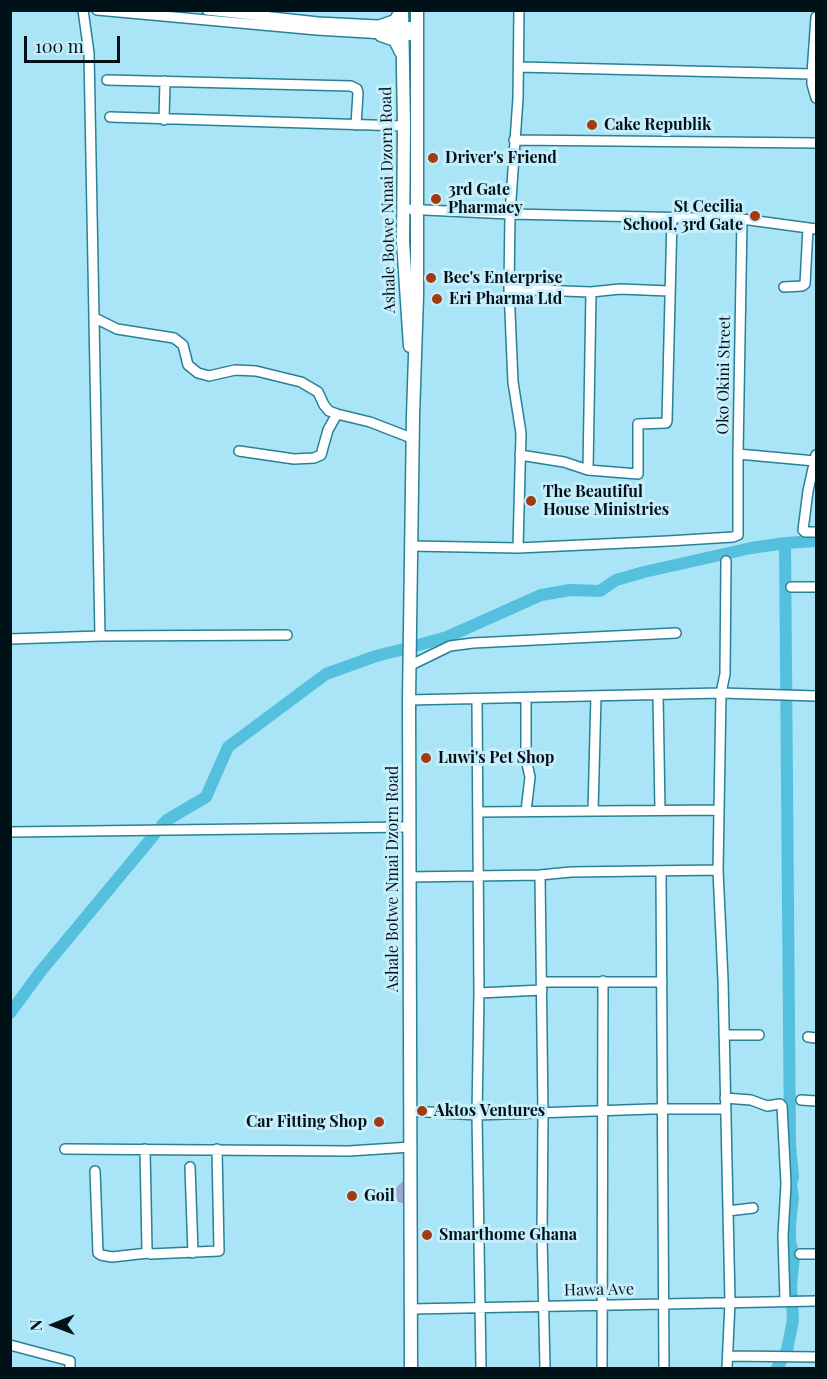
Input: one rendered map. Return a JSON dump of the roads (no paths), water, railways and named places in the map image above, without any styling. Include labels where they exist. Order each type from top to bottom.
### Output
[{"type":"main road","points":[[402,10],[395,21],[381,30],[395,40],[402,56]]},
{"type":"main road","name":"Ashale Botwe Nmai Dzorn Road","points":[[402,10],[404,126],[410,210]]},
{"type":"main road","name":"Ashale Botwe Nmai Dzorn Road","points":[[411,1368],[409,666],[414,388],[405,301],[403,242],[410,210],[417,10]]},
{"type":"street","points":[[83,10],[89,53],[100,636]]},
{"type":"street","points":[[97,10],[417,32]]},
{"type":"street","points":[[207,10],[381,30]]},
{"type":"street","points":[[411,546],[518,548],[521,433],[513,382],[509,290],[510,214],[519,67],[519,10]]},
{"type":"street","points":[[816,17],[812,74],[816,98]]},
{"type":"street","points":[[519,67],[812,74]]},
{"type":"street","points":[[107,80],[351,86],[357,89],[358,93],[357,125]]},
{"type":"street","points":[[164,120],[165,81]]},
{"type":"street","points":[[110,117],[404,126]]},
{"type":"street","points":[[514,140],[816,143]]},
{"type":"street","points":[[410,210],[742,219],[812,228],[805,284],[784,286]]},
{"type":"street","points":[[520,455],[564,462],[588,470],[638,474],[638,424],[667,421],[672,217]]},
{"type":"street","name":"Oko Okini Street","points":[[518,548],[736,537],[739,532],[742,219]]},
{"type":"street","points":[[509,290],[669,291]]},
{"type":"street","points":[[588,470],[591,292]]},
{"type":"street","points":[[95,318],[117,329],[174,338],[186,350],[188,364],[193,370],[205,375],[235,370],[256,371],[301,382],[318,392],[324,405],[337,414],[370,422],[414,439]]},
{"type":"street","points":[[239,451],[294,459],[314,458],[321,455],[328,430],[337,414]]},
{"type":"street","points":[[738,454],[816,458],[808,490],[803,530],[816,532]]},
{"type":"street","points":[[726,561],[725,674],[721,693],[718,870],[730,1302],[727,1368]]},
{"type":"street","points":[[791,587],[816,587]]},
{"type":"street","points":[[409,666],[450,646],[472,643],[676,633]]},
{"type":"street","points":[[10,639],[287,635]]},
{"type":"street","points":[[409,700],[721,693],[816,696]]},
{"type":"street","points":[[658,694],[660,810]]},
{"type":"street","points":[[593,811],[596,696]]},
{"type":"street","points":[[526,698],[526,759],[530,777],[526,811]]},
{"type":"street","points":[[477,699],[479,993],[477,1115],[481,1368]]},
{"type":"street","points":[[478,812],[719,810]]},
{"type":"street","points":[[10,832],[409,826]]},
{"type":"street","points":[[409,877],[718,870]]},
{"type":"street","points":[[662,871],[664,1368]]},
{"type":"street","points":[[540,875],[543,1114],[541,1188],[545,1368]]},
{"type":"street","points":[[479,993],[603,981],[662,982]]},
{"type":"street","points":[[602,1368],[603,981]]},
{"type":"street","points":[[724,1035],[759,1035]]},
{"type":"street","points":[[725,1098],[751,1100],[767,1106],[780,1104],[782,1106],[786,1184],[783,1236],[789,1301]]},
{"type":"street","points":[[801,1100],[816,1101]]},
{"type":"street","points":[[411,1111],[477,1115],[725,1109]]},
{"type":"street","points":[[64,1149],[349,1151],[411,1148]]},
{"type":"street","points":[[144,1149],[148,1253]]},
{"type":"street","points":[[95,1171],[98,1253],[101,1255],[112,1257],[148,1253],[219,1251],[217,1149]]},
{"type":"street","points":[[189,1167],[193,1253]]},
{"type":"street","points":[[728,1211],[753,1208]]},
{"type":"street","points":[[800,1254],[816,1254]]},
{"type":"street","name":"Hawa Ave","points":[[412,1309],[816,1300]]},
{"type":"street","points":[[10,1346],[70,1361],[70,1368]]},
{"type":"street","points":[[728,1356],[816,1358]]},
{"type":"waterway","points":[[777,1368],[787,1350],[793,1320],[791,1285],[794,1257],[790,1241],[793,1177],[790,1145],[785,543],[816,541]]},
{"type":"waterway","points":[[415,646],[447,637],[541,595],[570,590],[600,591],[616,580],[644,572],[751,548],[786,543]]},
{"type":"waterway","points":[[162,825],[206,797],[228,747],[326,674],[376,656],[404,649]]},
{"type":"waterway","points":[[10,1013],[41,971],[154,835]]},
{"type":"place","name":"Cake Republik","points":[[592,125]]},
{"type":"place","name":"Driver's Friend","points":[[433,158]]},
{"type":"place","name":"3rd Gate Pharmacy","points":[[436,199]]},
{"type":"place","name":"St Cecilia School, 3rd Gate","points":[[755,216]]},
{"type":"place","name":"Bec's Enterprise","points":[[431,278]]},
{"type":"place","name":"Eri Pharma Ltd","points":[[437,299]]},
{"type":"place","name":"The Beautiful House Ministries","points":[[531,501]]},
{"type":"place","name":"Luwi's Pet Shop","points":[[426,758]]},
{"type":"place","name":"Aktos Ventures","points":[[422,1111]]},
{"type":"place","name":"Car Fitting Shop","points":[[379,1122]]},
{"type":"place","name":"Goil","points":[[352,1196]]},
{"type":"place","name":"Smarthome Ghana","points":[[427,1235]]}]
